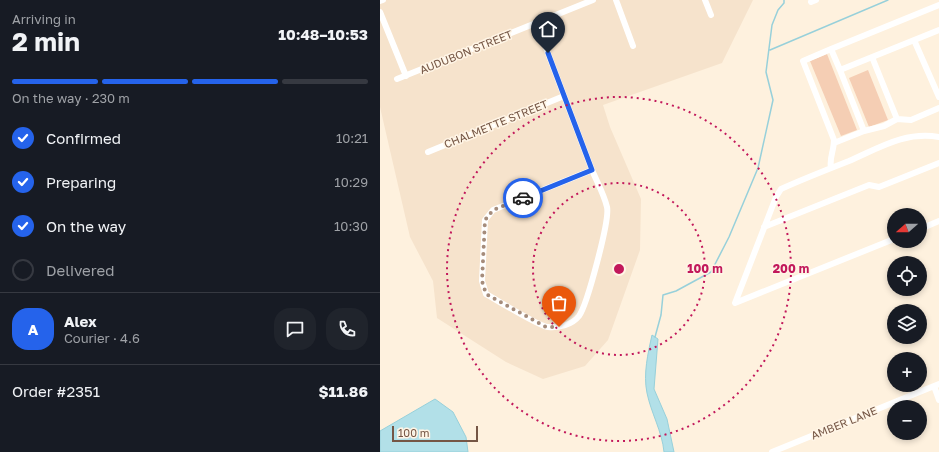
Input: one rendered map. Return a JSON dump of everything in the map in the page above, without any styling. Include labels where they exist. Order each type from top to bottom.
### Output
[{"type":"street","name":"AUDUBON STREET","points":[[397,79],[537,24],[593,0]]},
{"type":"street","points":[[616,0],[633,46]]},
{"type":"street","points":[[705,0],[711,15]]},
{"type":"street","points":[[831,168],[830,161],[834,143],[803,61],[939,5]]},
{"type":"street","points":[[380,12],[406,76]]},
{"type":"street","points":[[537,24],[607,208],[606,224],[585,304],[579,316],[570,323],[559,327],[546,327],[486,294],[482,281],[485,220],[493,210],[592,170]]},
{"type":"street","points":[[840,70],[939,30]]},
{"type":"street","points":[[914,40],[939,97]]},
{"type":"street","points":[[831,49],[864,131]]},
{"type":"street","points":[[872,57],[897,119]]},
{"type":"street","name":"CHALMETTE STREET","points":[[428,152],[564,96]]},
{"type":"street","points":[[834,143],[864,131],[878,128],[897,119],[911,120],[939,108]]},
{"type":"street","points":[[887,242],[735,303],[764,227],[781,188],[866,154],[887,143],[907,137],[926,134],[939,136]]},
{"type":"street","points":[[764,227],[869,185],[879,187],[939,163]]},
{"type":"street","points":[[927,226],[939,221]]},
{"type":"street","points":[[936,385],[939,400]]},
{"type":"street","name":"AMBER LANE","points":[[772,452],[936,385]]},
{"type":"shaded area","points":[[380,0],[753,0],[722,63],[603,105],[610,127],[641,199],[640,250],[608,340],[585,366],[543,379],[506,362],[437,318],[433,281],[410,237],[380,107]]},
{"type":"water","points":[[652,335],[658,339],[654,389],[667,419],[674,452],[664,452],[661,437],[647,393],[646,371]]},
{"type":"water","points":[[435,399],[453,412],[466,437],[468,452],[380,452],[380,431]]},
{"type":"building","points":[[827,54],[857,130],[841,136],[810,61]]},
{"type":"building","points":[[868,70],[888,120],[869,127],[849,78]]},
{"type":"waterway","points":[[655,337],[661,315],[663,295],[676,291],[711,272],[729,237],[758,168],[773,100],[766,72],[772,25],[778,10],[784,3],[784,0]]},
{"type":"waterway","points":[[770,50],[888,0]]},
{"type":"way so far","points":[[523,198],[493,210],[485,220],[482,281],[486,294],[546,327],[559,327]]},
{"type":"route","points":[[523,198],[592,170],[548,53]]}]
